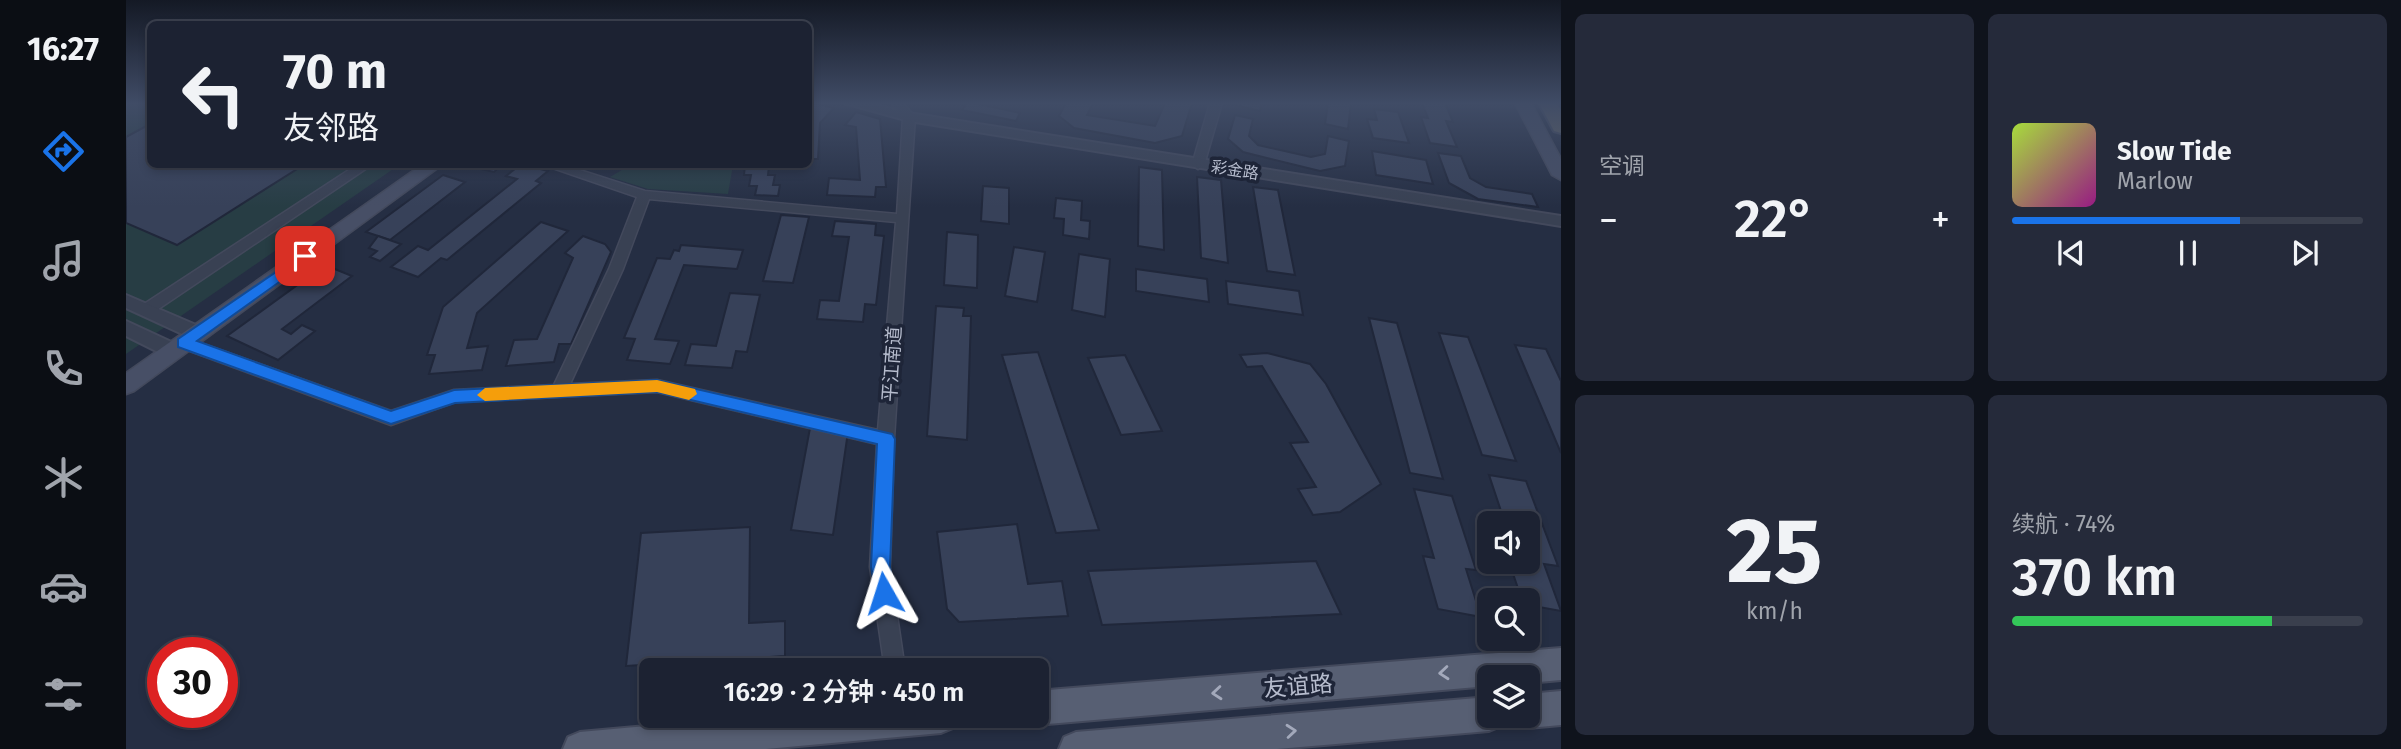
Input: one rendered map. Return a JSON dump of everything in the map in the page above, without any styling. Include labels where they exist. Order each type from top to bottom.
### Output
[{"type":"main road","points":[[1541,138],[1561,175]]},
{"type":"main road","points":[[126,385],[179,339],[408,168]]},
{"type":"main road","points":[[126,368],[179,339],[429,168]]},
{"type":"main road","name":"友谊路","points":[[1049,707],[1561,664]]},
{"type":"main road","points":[[1540,710],[1561,708]]},
{"type":"main road","points":[[1076,749],[1477,715]]},
{"type":"main road","points":[[580,749],[791,728]]},
{"type":"street","name":"平江南道","points":[[893,658],[880,567],[886,439],[908,138]]},
{"type":"street","name":"彩金路","points":[[1038,138],[1561,221]]},
{"type":"street","points":[[1198,164],[1206,138]]},
{"type":"street","points":[[146,310],[361,168]]},
{"type":"street","points":[[560,168],[644,195],[903,219]]},
{"type":"street","points":[[559,391],[616,269],[644,195]]},
{"type":"street","points":[[126,301],[146,310],[179,339]]},
{"type":"street","points":[[126,328],[179,339],[391,418],[454,396],[657,386],[886,439]]},
{"type":"shaded area","points":[[126,138],[147,138],[147,168],[395,168],[126,354]]},
{"type":"shaded area","points":[[625,168],[732,168],[728,194],[648,189],[610,177]]},
{"type":"building","points":[[126,138],[147,138],[147,168],[299,168],[177,245],[126,223]]},
{"type":"building","points":[[812,138],[819,138],[818,159],[812,159]]},
{"type":"building","points":[[857,138],[882,138],[886,187],[876,187],[875,197],[827,195],[829,178],[860,180]]},
{"type":"building","points":[[1128,138],[1174,138],[1155,143]]},
{"type":"building","points":[[1251,138],[1258,145],[1311,157],[1325,154],[1328,138],[1349,141],[1345,166],[1320,171],[1243,152],[1228,139]]},
{"type":"building","points":[[1373,138],[1407,138],[1409,143]]},
{"type":"building","points":[[1428,138],[1453,138],[1457,147],[1430,143]]},
{"type":"building","points":[[1372,151],[1426,160],[1433,184],[1376,175]]},
{"type":"building","points":[[1438,153],[1461,156],[1470,178],[1486,187],[1532,194],[1538,207],[1478,199],[1449,183]]},
{"type":"building","points":[[1139,167],[1162,170],[1164,250],[1138,246]]},
{"type":"building","points":[[476,168],[498,168],[494,172]]},
{"type":"building","points":[[516,168],[548,171],[536,181],[541,183],[447,260],[441,258],[418,277],[391,267],[418,246],[428,250],[517,179],[506,176]]},
{"type":"building","points":[[745,168],[769,168],[768,175],[775,175],[773,185],[780,185],[778,196],[755,195],[757,186],[749,186],[751,175],[744,175]]},
{"type":"building","points":[[443,175],[465,182],[390,240],[366,232]]},
{"type":"building","points":[[1197,177],[1221,180],[1228,263],[1201,258]]},
{"type":"building","points":[[983,186],[1009,188],[1009,224],[981,221]]},
{"type":"building","points":[[1253,187],[1278,190],[1295,275],[1267,271]]},
{"type":"building","points":[[1056,198],[1082,201],[1081,220],[1090,221],[1089,239],[1063,235],[1064,219],[1054,218]]},
{"type":"building","points":[[781,215],[809,217],[793,283],[763,281]]},
{"type":"building","points":[[835,221],[876,224],[875,235],[884,236],[876,305],[865,304],[863,322],[817,319],[820,300],[839,301],[849,237],[832,236]]},
{"type":"building","points":[[541,222],[568,231],[477,313],[467,348],[488,346],[482,370],[429,374],[435,355],[427,355],[443,307]]},
{"type":"building","points":[[947,232],[978,235],[977,288],[944,285]]},
{"type":"building","points":[[378,236],[401,244],[380,261],[370,257],[377,251],[369,248]]},
{"type":"building","points":[[583,236],[605,244],[611,252],[571,344],[559,344],[554,362],[506,366],[514,340],[537,339],[573,258],[565,253]]},
{"type":"building","points":[[681,245],[743,250],[737,269],[684,265],[655,339],[679,341],[670,364],[627,360],[635,339],[624,338],[657,258],[670,259],[674,250],[679,251]]},
{"type":"building","points":[[1014,247],[1045,252],[1037,302],[1005,296]]},
{"type":"building","points":[[1079,254],[1110,259],[1105,317],[1072,310]]},
{"type":"building","points":[[325,265],[352,276],[282,329],[291,334],[302,325],[315,331],[278,360],[227,336]]},
{"type":"building","points":[[1136,269],[1207,279],[1209,302],[1136,291]]},
{"type":"building","points":[[1226,281],[1299,291],[1303,315],[1228,304]]},
{"type":"building","points":[[730,293],[760,295],[747,352],[736,351],[732,368],[685,365],[691,344],[716,346]]},
{"type":"building","points":[[936,306],[964,308],[963,316],[971,316],[967,440],[927,436]]},
{"type":"building","points":[[1369,318],[1397,323],[1443,479],[1410,473]]},
{"type":"building","points":[[1439,333],[1468,337],[1516,461],[1482,455]]},
{"type":"building","points":[[1515,345],[1546,349],[1561,381],[1561,453]]},
{"type":"building","points":[[1038,352],[1099,530],[1056,533],[1002,355]]},
{"type":"building","points":[[1267,353],[1310,364],[1326,384],[1381,484],[1340,512],[1313,515],[1298,489],[1316,487],[1290,443],[1308,442],[1262,366],[1247,367],[1240,355]]},
{"type":"building","points":[[1125,355],[1162,431],[1121,435],[1088,358]]},
{"type":"building","points":[[810,428],[848,432],[833,535],[791,530]]},
{"type":"building","points":[[1489,475],[1526,481],[1537,511],[1501,511]]},
{"type":"building","points":[[1414,489],[1452,496],[1476,570],[1466,569],[1477,604],[1477,616],[1438,609],[1423,556],[1434,558]]},
{"type":"building","points":[[1540,518],[1558,566],[1544,564],[1561,611],[1540,607],[1540,588],[1518,588],[1513,574],[1540,574]]},
{"type":"building","points":[[1017,524],[1028,584],[1062,581],[1068,616],[959,622],[947,609],[937,532]]},
{"type":"building","points":[[750,527],[749,623],[785,621],[785,656],[639,658],[639,665],[626,666],[641,533]]},
{"type":"building","points":[[1316,561],[1341,614],[1102,625],[1088,571]]},
{"type":"slow traffic","points":[[485,395],[657,386],[689,394]]},
{"type":"route","points":[[305,256],[184,343],[391,418],[454,396],[657,386],[886,439],[880,567],[884,593]]}]
